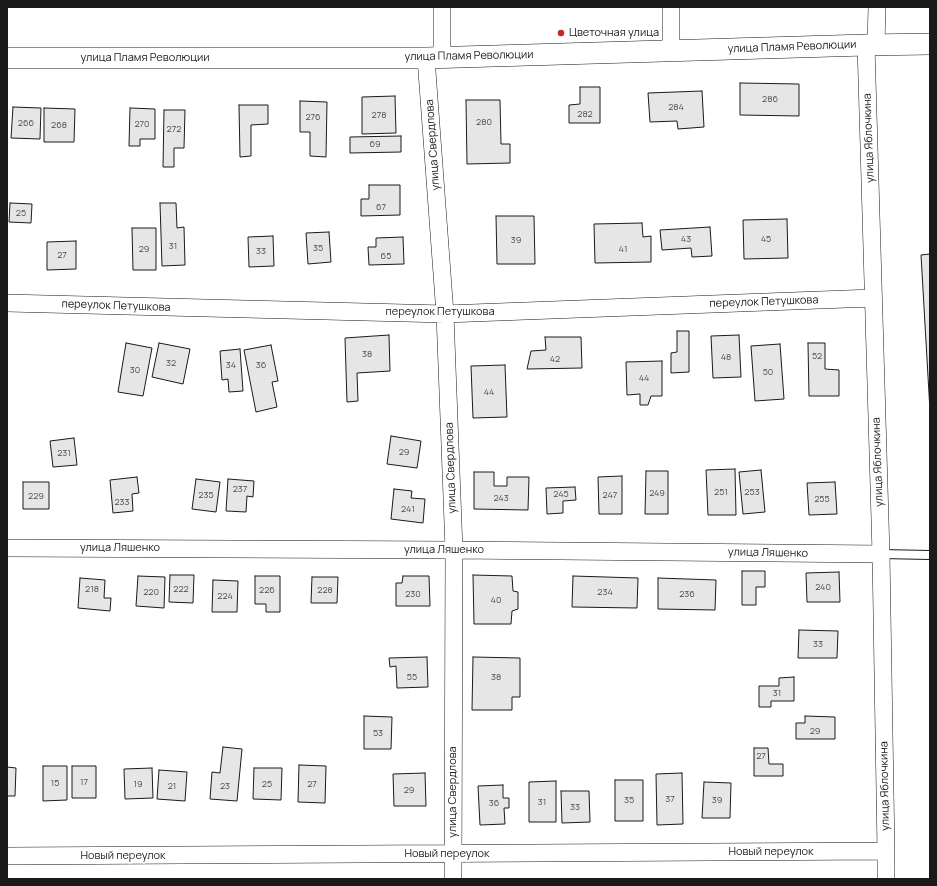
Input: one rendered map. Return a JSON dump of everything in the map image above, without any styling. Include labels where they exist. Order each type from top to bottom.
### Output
[{"type":"street","name":"улица Свердлова","points":[[442,7],[434,58],[454,550],[453,879]]},
{"type":"street","points":[[671,7],[671,51]]},
{"type":"street","name":"улица Яблочкина","points":[[877,7],[871,45],[873,298],[881,554],[886,879]]},
{"type":"street","name":"улица Пламя Революции","points":[[7,58],[434,58],[930,44]]},
{"type":"street","name":"переулок Петушкова","points":[[7,303],[445,314],[873,298]]},
{"type":"street","name":"улица Ляшенко","points":[[7,548],[881,554]]},
{"type":"street","name":"Новый переулок","points":[[7,856],[886,851]]},
{"type":"lane","points":[[881,554],[930,555]]},
{"type":"building","points":[[740,83],[799,84],[799,116],[740,115]]},
{"type":"building","points":[[580,87],[600,87],[600,123],[569,123],[569,105],[580,104]]},
{"type":"building","points":[[702,91],[704,127],[678,129],[677,121],[650,122],[648,93]]},
{"type":"building","points":[[395,96],[396,133],[362,134],[362,97]]},
{"type":"building","points":[[466,100],[500,100],[501,144],[510,144],[510,163],[467,164]]},
{"type":"building","points":[[300,101],[327,102],[326,157],[310,156],[310,132],[300,132]]},
{"type":"building","points":[[239,105],[268,105],[268,124],[251,125],[251,156],[240,157]]},
{"type":"building","points":[[13,107],[41,108],[40,139],[11,138]]},
{"type":"building","points":[[44,108],[75,109],[74,142],[44,142]]},
{"type":"building","points":[[130,108],[155,109],[155,139],[140,139],[140,146],[129,146]]},
{"type":"building","points":[[164,110],[185,110],[184,148],[174,148],[174,167],[163,167]]},
{"type":"building","points":[[401,136],[401,152],[350,153],[350,137]]},
{"type":"building","points":[[369,185],[400,185],[400,215],[361,216],[361,199],[369,199]]},
{"type":"building","points":[[10,203],[32,204],[31,223],[9,222]]},
{"type":"building","points":[[160,203],[176,203],[177,228],[184,227],[185,265],[162,266]]},
{"type":"building","points":[[496,216],[534,216],[535,264],[497,264]]},
{"type":"building","points":[[787,219],[788,258],[744,259],[743,220]]},
{"type":"building","points":[[642,223],[643,237],[651,236],[651,262],[595,263],[594,224]]},
{"type":"building","points":[[710,227],[712,256],[692,257],[691,248],[662,250],[660,230]]},
{"type":"building","points":[[132,228],[156,228],[156,270],[133,270]]},
{"type":"building","points":[[329,232],[331,262],[308,264],[306,233]]},
{"type":"building","points":[[273,236],[274,266],[249,267],[248,237]]},
{"type":"building","points":[[403,237],[404,264],[369,265],[368,247],[376,247],[376,238]]},
{"type":"building","points":[[76,241],[76,269],[47,270],[47,242]]},
{"type":"building","points":[[930,254],[930,411],[921,255]]},
{"type":"building","points":[[677,331],[689,331],[689,372],[671,373],[671,353],[677,352]]},
{"type":"building","points":[[389,335],[390,371],[357,373],[358,401],[347,402],[345,338]]},
{"type":"building","points":[[739,335],[741,377],[713,378],[711,336]]},
{"type":"building","points":[[545,337],[581,337],[582,368],[527,369],[531,351],[546,350]]},
{"type":"building","points":[[126,343],[152,348],[143,396],[118,392]]},
{"type":"building","points":[[159,343],[190,349],[183,384],[152,377]]},
{"type":"building","points":[[808,343],[825,343],[825,369],[839,370],[839,396],[809,396]]},
{"type":"building","points":[[780,344],[784,399],[755,401],[751,346]]},
{"type":"building","points":[[271,345],[278,381],[272,382],[277,407],[256,412],[244,350]]},
{"type":"building","points":[[240,349],[243,391],[229,392],[228,379],[222,380],[220,351]]},
{"type":"building","points":[[662,361],[662,396],[651,396],[648,405],[640,405],[640,394],[627,395],[626,362]]},
{"type":"building","points":[[505,365],[507,417],[473,418],[471,366]]},
{"type":"building","points":[[391,436],[421,441],[417,468],[387,464]]},
{"type":"building","points":[[74,438],[77,465],[53,467],[50,441]]},
{"type":"building","points":[[735,469],[736,515],[708,515],[706,470]]},
{"type":"building","points":[[761,470],[765,512],[743,514],[739,472]]},
{"type":"building","points":[[646,471],[668,471],[668,514],[645,514]]},
{"type":"building","points":[[474,472],[494,472],[494,486],[507,486],[507,477],[529,477],[528,510],[474,509]]},
{"type":"building","points":[[622,476],[622,514],[599,514],[598,477]]},
{"type":"building","points":[[137,477],[139,493],[132,494],[133,511],[113,513],[110,480]]},
{"type":"building","points":[[196,479],[220,482],[216,512],[192,509]]},
{"type":"building","points":[[228,479],[254,481],[253,497],[247,496],[246,512],[226,511]]},
{"type":"building","points":[[23,482],[49,482],[49,509],[23,509]]},
{"type":"building","points":[[835,482],[837,514],[809,515],[807,483]]},
{"type":"building","points":[[575,487],[576,500],[563,501],[563,513],[547,514],[546,488]]},
{"type":"building","points":[[394,489],[412,491],[411,498],[425,499],[423,523],[391,519]]},
{"type":"building","points":[[742,571],[765,571],[765,587],[756,587],[756,605],[742,605]]},
{"type":"building","points":[[839,572],[840,602],[807,602],[806,573]]},
{"type":"building","points":[[170,575],[194,575],[193,603],[169,602]]},
{"type":"building","points":[[473,575],[512,576],[513,591],[518,592],[518,609],[512,611],[511,624],[474,624]]},
{"type":"building","points":[[138,576],[165,577],[164,608],[136,606]]},
{"type":"building","points":[[255,576],[280,576],[280,612],[266,612],[266,604],[255,604]]},
{"type":"building","points":[[403,576],[429,576],[430,606],[396,606],[396,583],[402,583]]},
{"type":"building","points":[[573,576],[638,578],[637,608],[572,607]]},
{"type":"building","points":[[312,577],[338,577],[337,603],[311,603]]},
{"type":"building","points":[[80,578],[105,580],[104,598],[111,598],[110,611],[78,608]]},
{"type":"building","points":[[658,578],[716,580],[715,610],[658,609]]},
{"type":"building","points":[[213,580],[238,581],[237,612],[212,612]]},
{"type":"building","points":[[799,630],[838,631],[837,658],[798,658]]},
{"type":"building","points":[[427,657],[428,687],[397,688],[396,666],[390,667],[389,658]]},
{"type":"building","points":[[473,657],[520,658],[520,697],[512,697],[512,710],[472,710]]},
{"type":"building","points":[[794,677],[794,701],[771,701],[771,707],[759,707],[759,686],[779,686],[779,678]]},
{"type":"building","points":[[364,716],[392,717],[391,749],[364,749]]},
{"type":"building","points":[[805,716],[835,717],[835,739],[796,739],[796,723],[805,723]]},
{"type":"building","points":[[223,747],[242,749],[237,801],[210,799],[212,772],[220,773]]},
{"type":"building","points":[[754,748],[768,748],[769,764],[783,764],[783,776],[754,776]]},
{"type":"building","points":[[299,765],[326,766],[325,803],[298,802]]},
{"type":"building","points":[[43,766],[67,766],[67,800],[43,801]]},
{"type":"building","points":[[72,766],[96,766],[96,798],[72,798]]},
{"type":"building","points":[[7,767],[16,768],[15,796],[7,796]]},
{"type":"building","points":[[152,768],[153,798],[125,799],[124,769]]},
{"type":"building","points":[[254,768],[282,768],[281,800],[253,799]]},
{"type":"building","points":[[159,770],[187,772],[185,801],[157,799]]},
{"type":"building","points":[[425,773],[426,806],[394,806],[393,774]]},
{"type":"building","points":[[682,773],[683,824],[657,825],[656,774]]},
{"type":"building","points":[[615,780],[643,780],[643,821],[615,821]]},
{"type":"building","points":[[556,781],[556,822],[529,822],[529,782]]},
{"type":"building","points":[[704,782],[731,783],[730,818],[702,818]]},
{"type":"building","points":[[503,785],[503,798],[509,798],[509,808],[504,808],[505,824],[480,825],[478,786]]},
{"type":"building","points":[[561,791],[589,791],[590,822],[562,823]]},
{"type":"place","name":"Цветочная улица","points":[[561,33]]}]
